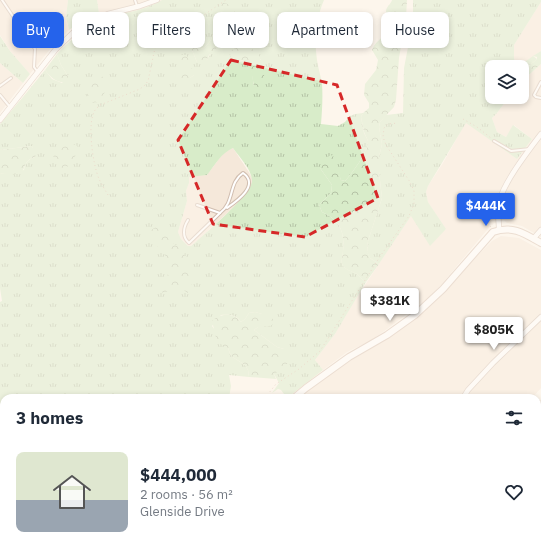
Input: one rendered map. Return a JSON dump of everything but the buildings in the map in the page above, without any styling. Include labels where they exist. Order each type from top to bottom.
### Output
[{"type":"street","points":[[0,120],[56,49],[76,30],[108,14],[137,7],[156,0]]},
{"type":"street","points":[[499,230],[498,210],[502,195],[507,184],[541,134]]},
{"type":"street","points":[[299,394],[349,357],[387,335],[416,314],[443,289],[490,235],[499,230],[513,230],[541,243]]},
{"type":"street","points":[[533,238],[541,230]]},
{"type":"street","points":[[466,394],[493,363],[541,317]]},
{"type":"lane","points":[[2,0],[35,49],[34,67],[38,72]]},
{"type":"lane","points":[[135,0],[137,7]]},
{"type":"lane","points":[[0,86],[11,78]]},
{"type":"lane","points":[[541,82],[534,94],[536,97],[541,98]]},
{"type":"lane","points":[[0,94],[10,108]]},
{"type":"lane","points":[[494,141],[511,151],[531,148]]},
{"type":"lane","points":[[188,220],[185,226],[184,234],[187,242],[189,243],[220,213],[244,194],[250,183],[245,174],[243,173],[240,175],[235,181],[226,208]]},
{"type":"lane","points":[[197,204],[220,213]]},
{"type":"path","points":[[108,195],[99,178],[94,162],[91,126],[92,116],[95,110],[100,105],[145,85],[148,81],[155,48],[226,0]]},
{"type":"path","points":[[463,119],[477,127],[494,141]]},
{"type":"path","points":[[268,394],[276,384],[299,369],[320,351],[381,255],[409,216],[414,204],[414,191],[410,182],[386,145],[383,137],[384,128],[388,124],[398,123]]},
{"type":"path","points":[[490,227],[493,224]]},
{"type":"highlighted area","points":[[231,60],[337,85],[378,198],[305,237],[213,224],[178,140]]},
{"type":"shaded area","points":[[0,0],[68,0],[66,17],[69,30],[64,35],[64,12],[12,12],[12,48],[51,48],[30,74],[10,51],[0,35]]},
{"type":"shaded area","points":[[97,0],[162,0],[153,5],[129,13],[99,12]]},
{"type":"shaded area","points":[[541,2],[541,51],[528,60],[515,60],[514,45]]},
{"type":"shaded area","points":[[0,63],[23,83],[0,113]]},
{"type":"shaded area","points":[[541,64],[541,237],[522,226],[507,223],[504,220],[492,224],[441,285],[427,299],[370,341],[347,352],[323,370],[315,360],[335,334],[355,300],[411,216],[446,230],[428,202],[426,192],[428,186],[466,122],[517,159],[532,139],[514,125],[506,137],[497,132],[492,118],[504,104],[529,104],[529,75]]},
{"type":"shaded area","points":[[233,148],[253,180],[252,186],[239,202],[197,241],[191,246],[188,246],[181,239],[178,232],[187,201],[186,191],[189,183],[188,176],[207,175],[222,155],[226,151]]},
{"type":"shaded area","points":[[501,236],[519,238],[541,250],[541,388],[536,394],[304,394],[340,367],[407,325],[440,297],[492,241]]},
{"type":"green space","points":[[68,0],[97,0],[99,12],[72,12],[72,28],[69,30],[66,17]]},
{"type":"green space","points":[[162,0],[324,0],[320,12],[277,12],[277,48],[316,48],[322,84],[321,124],[338,126],[345,122],[350,116],[363,113],[361,117],[364,133],[368,141],[366,150],[356,168],[345,181],[341,180],[338,172],[320,168],[332,185],[331,193],[319,205],[322,212],[337,223],[342,232],[342,264],[345,268],[357,274],[366,282],[335,334],[315,360],[323,370],[292,394],[284,394],[278,389],[272,393],[279,383],[274,374],[284,349],[277,347],[254,330],[258,327],[266,327],[262,314],[255,312],[249,313],[241,322],[232,316],[221,315],[212,326],[228,348],[231,356],[245,365],[248,370],[249,377],[229,375],[231,386],[230,394],[0,394],[0,302],[2,301],[0,288],[0,174],[24,170],[27,162],[35,157],[32,146],[0,150],[0,124],[45,70],[52,79],[62,83],[68,76],[61,65],[57,54],[72,40],[72,48],[129,48],[129,12]],"holes":[[[180,58],[194,75],[190,78],[180,77]],[[261,59],[254,86],[252,71],[246,62],[236,60]],[[233,148],[249,171],[252,180],[251,186],[246,193],[229,212],[191,246],[188,246],[181,239],[178,232],[187,201],[186,191],[189,183],[189,177],[207,175],[218,160]]]},
{"type":"green space","points":[[392,0],[407,0],[406,12],[386,12]]},
{"type":"green space","points":[[413,0],[541,0],[514,45],[515,60],[485,60],[485,104],[504,104],[492,118],[497,132],[506,137],[513,125],[532,139],[517,159],[466,123],[428,186],[426,192],[428,202],[446,229],[430,246],[411,216],[379,264],[370,258],[367,252],[368,241],[382,198],[379,172],[379,157],[382,144],[379,127],[380,122],[386,115],[403,113],[404,68],[408,48],[449,48],[449,12],[413,12]]},
{"type":"green space","points":[[220,2],[229,4],[235,12],[222,12],[219,8]]},
{"type":"green space","points":[[213,35],[213,48],[216,48],[214,52],[209,55],[205,64],[197,62],[192,48],[205,48]]},
{"type":"green space","points":[[0,36],[10,51],[30,74],[23,83],[0,63]]},
{"type":"green space","points":[[381,38],[381,48],[401,48],[396,100],[394,107],[380,122],[379,127],[382,144],[379,157],[379,172],[382,198],[368,241],[367,251],[370,258],[379,264],[366,282],[357,274],[346,269],[342,264],[342,232],[340,227],[333,219],[322,212],[319,205],[331,193],[332,185],[320,168],[324,160],[331,155],[334,157],[341,180],[345,181],[356,168],[366,150],[368,141],[364,132],[361,117],[369,108],[369,103],[364,95],[365,84],[376,70],[378,60],[372,50]]},
{"type":"green space","points":[[235,48],[249,48],[257,51],[263,69],[263,87],[259,89],[254,86],[250,65],[245,61],[236,60],[230,56],[231,51]]},
{"type":"green space","points":[[541,51],[541,64],[529,75],[529,66],[537,59],[537,57],[533,56]]},
{"type":"green space","points":[[57,54],[61,65],[68,76],[67,82],[57,81],[45,70]]},
{"type":"green space","points":[[182,55],[186,55],[194,71],[194,75],[185,82],[180,77],[180,58]]},
{"type":"green space","points":[[533,56],[537,59],[529,66],[529,60],[527,60]]},
{"type":"green space","points":[[97,75],[108,81],[108,88],[98,102],[91,103],[85,99]]},
{"type":"green space","points":[[70,143],[77,146],[78,151],[71,164],[64,169],[56,164],[53,158],[55,152]]},
{"type":"green space","points":[[32,146],[36,155],[26,163],[20,173],[0,174],[0,150]]},
{"type":"green space","points":[[160,224],[166,229],[171,241],[183,250],[187,258],[193,274],[191,283],[194,290],[193,293],[188,293],[178,287],[163,293],[159,289],[161,280],[167,277],[169,269],[164,253],[148,238],[150,231]]},
{"type":"green space","points":[[255,312],[270,316],[273,319],[272,325],[258,327],[254,330],[288,353],[289,361],[285,367],[274,374],[276,379],[249,377],[248,370],[245,365],[231,356],[228,348],[217,342],[212,321],[215,318],[223,315],[231,315],[235,316],[241,322],[249,313]]}]
